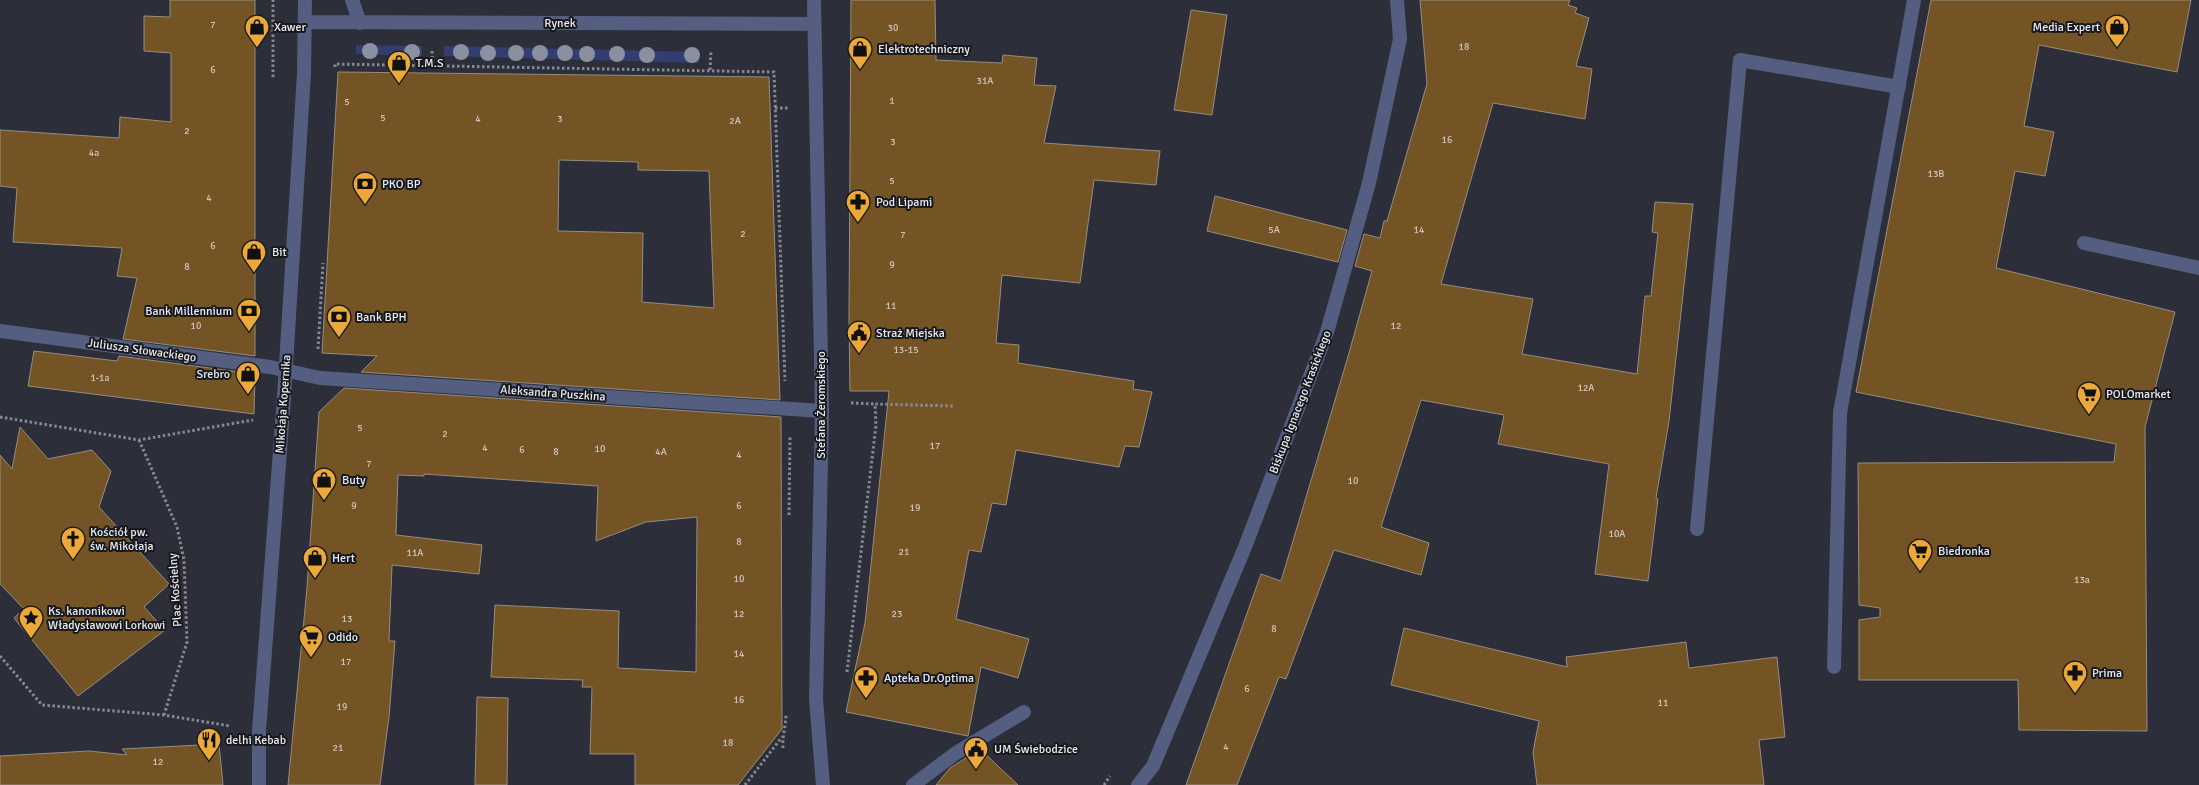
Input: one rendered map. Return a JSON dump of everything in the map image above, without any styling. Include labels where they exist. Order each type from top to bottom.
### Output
[{"type":"street","points":[[305,0],[305,22]]},
{"type":"street","points":[[352,0],[360,22]]},
{"type":"street","points":[[814,0],[814,24]]},
{"type":"street","name":"Biskupa Ignacego Krasickiego","points":[[1138,785],[1153,766],[1245,547],[1327,332],[1369,183],[1400,40],[1396,0]]},
{"type":"street","points":[[1834,667],[1840,413],[1914,0]]},
{"type":"street","name":"Rynek","points":[[305,22],[814,24]]},
{"type":"street","name":"Mikołaja Kopernika","points":[[259,785],[259,731],[285,369],[304,73],[305,22]]},
{"type":"street","name":"Stefana Żeromskiego","points":[[814,24],[822,410],[816,699],[823,785]]},
{"type":"street","points":[[1697,529],[1740,60],[1899,87]]},
{"type":"street","points":[[2084,243],[2199,268]]},
{"type":"street","name":"Juliusza Słowackiego","points":[[0,331],[285,369]]},
{"type":"street","name":"Aleksandra Puszkina","points":[[285,369],[320,378],[822,410]]},
{"type":"street","points":[[913,785],[956,753],[1024,712]]},
{"type":"path","points":[[273,0],[273,72]]},
{"type":"path","points":[[432,46],[433,66]]},
{"type":"path","points":[[710,70],[711,52]]},
{"type":"path","points":[[334,74],[335,64],[774,72],[784,428],[790,433],[789,521]]},
{"type":"path","points":[[775,108],[792,108]]},
{"type":"path","points":[[318,356],[324,259]]},
{"type":"path","points":[[846,681],[876,425],[875,404],[953,406]]},
{"type":"path","points":[[0,417],[139,440],[261,419]]},
{"type":"path","name":"Plac Kościelny","points":[[139,440],[177,527],[184,560],[187,642],[164,715]]},
{"type":"path","points":[[0,656],[42,705],[164,715],[233,727]]},
{"type":"path","points":[[744,785],[782,737],[786,726],[786,708]]},
{"type":"path","points":[[782,737],[783,748]]},
{"type":"path","points":[[1104,785],[1114,770]]},
{"type":"shaded area","points":[[356,45],[422,46],[422,56],[356,54]]},
{"type":"shaded area","points":[[444,46],[699,52],[699,63],[444,56]]},
{"type":"building","points":[[170,0],[255,0],[255,356],[123,339],[137,278],[117,276],[122,248],[13,242],[17,188],[0,186],[0,130],[119,138],[120,117],[171,122],[171,53],[144,51],[144,16],[170,17]]},
{"type":"building","points":[[851,0],[935,0],[936,60],[1002,63],[1003,55],[1037,58],[1034,85],[1056,86],[1044,143],[1160,151],[1156,185],[1094,180],[1080,283],[1002,275],[996,343],[1019,345],[1018,363],[1134,381],[1133,389],[1152,392],[1139,447],[1125,446],[1119,467],[1016,450],[1006,505],[992,503],[981,552],[969,550],[956,619],[1029,639],[1018,678],[981,667],[968,736],[846,712],[865,623],[889,391],[850,391]]},
{"type":"building","points":[[1420,0],[1570,0],[1568,5],[1577,8],[1575,13],[1589,18],[1576,66],[1592,69],[1585,119],[1493,103],[1441,284],[1533,299],[1522,354],[1637,374],[1645,296],[1651,296],[1658,233],[1652,232],[1655,202],[1693,204],[1669,421],[1656,498],[1658,499],[1648,581],[1595,574],[1609,464],[1498,444],[1504,415],[1421,400],[1381,527],[1429,543],[1421,575],[1334,550],[1286,679],[1279,677],[1237,785],[1186,785],[1261,574],[1281,581],[1347,360],[1372,271],[1355,266],[1364,234],[1380,238],[1384,221],[1387,221],[1427,84]]},
{"type":"building","points":[[1931,0],[2191,0],[2177,72],[2039,45],[2024,126],[2054,132],[2045,176],[2015,171],[1996,268],[2175,312],[2145,427],[2147,731],[2019,730],[2018,680],[1859,680],[1859,620],[1880,617],[1880,608],[1859,605],[1858,463],[2114,462],[2116,444],[1856,392]]},
{"type":"building","points":[[1191,10],[1227,15],[1212,115],[1174,110]]},
{"type":"building","points":[[338,72],[769,77],[780,400],[361,372],[377,356],[322,353]],"holes":[[[559,160],[638,162],[638,170],[709,171],[714,308],[642,302],[643,233],[558,231]]]},
{"type":"building","points":[[1215,196],[1347,230],[1338,262],[1207,231]]},
{"type":"building","points":[[34,351],[117,361],[119,356],[255,374],[254,414],[28,386]]},
{"type":"building","points":[[344,388],[781,417],[782,729],[738,785],[635,785],[635,754],[590,754],[592,687],[582,687],[583,680],[491,677],[495,605],[619,611],[618,668],[696,672],[697,517],[646,522],[596,541],[598,486],[424,474],[424,476],[398,475],[396,535],[482,545],[479,574],[392,565],[389,641],[395,641],[389,717],[380,785],[288,785],[307,588],[319,412]]},
{"type":"building","name":"Kościół pw. św. Mikołaja","points":[[20,427],[48,459],[92,450],[111,471],[99,507],[169,584],[144,607],[165,630],[78,696],[14,618],[24,609],[0,584],[0,455],[12,469]]},
{"type":"building","points":[[1404,628],[1567,667],[1566,657],[1686,642],[1689,668],[1777,657],[1785,737],[1759,740],[1764,785],[1537,785],[1533,752],[1539,721],[1391,685]]},
{"type":"building","points":[[477,697],[508,698],[507,785],[475,785]]},
{"type":"building","points":[[219,744],[223,785],[0,785],[0,756],[89,751],[127,755],[122,749]]},
{"type":"building","name":"UM Świebodzice","points":[[980,749],[1018,785],[936,785],[950,768]]},
{"type":"place","name":"Xawer","points":[[257,48]]},
{"type":"place","name":"Media Expert","points":[[2117,48]]},
{"type":"place","name":"Elektrotechniczny","points":[[860,70]]},
{"type":"place","name":"T.M.S","points":[[399,84]]},
{"type":"place","name":"PKO BP","points":[[365,205]]},
{"type":"place","name":"Pod Lipami","points":[[858,223]]},
{"type":"place","name":"Bit","points":[[254,273]]},
{"type":"place","name":"Bank Millennium","points":[[249,332]]},
{"type":"place","name":"Bank BPH","points":[[339,338]]},
{"type":"place","name":"Straż Miejska","points":[[859,354]]},
{"type":"place","name":"Srebro","points":[[248,395]]},
{"type":"place","name":"POLOmarket","points":[[2089,415]]},
{"type":"place","name":"Buty","points":[[324,501]]},
{"type":"place","name":"Kościół pw. św. Mikołaja","points":[[73,560]]},
{"type":"place","name":"Biedronka","points":[[1920,572]]},
{"type":"place","name":"Hert","points":[[315,579]]},
{"type":"place","name":"Ks. kanonikowi Władysławowi Lorkowi","points":[[31,639]]},
{"type":"place","name":"Odido","points":[[311,658]]},
{"type":"place","name":"Prima","points":[[2075,694]]},
{"type":"place","name":"Apteka Dr.Optima","points":[[866,699]]},
{"type":"place","name":"delhi Kebab","points":[[209,761]]},
{"type":"place","name":"UM Świebodzice","points":[[976,770]]}]
